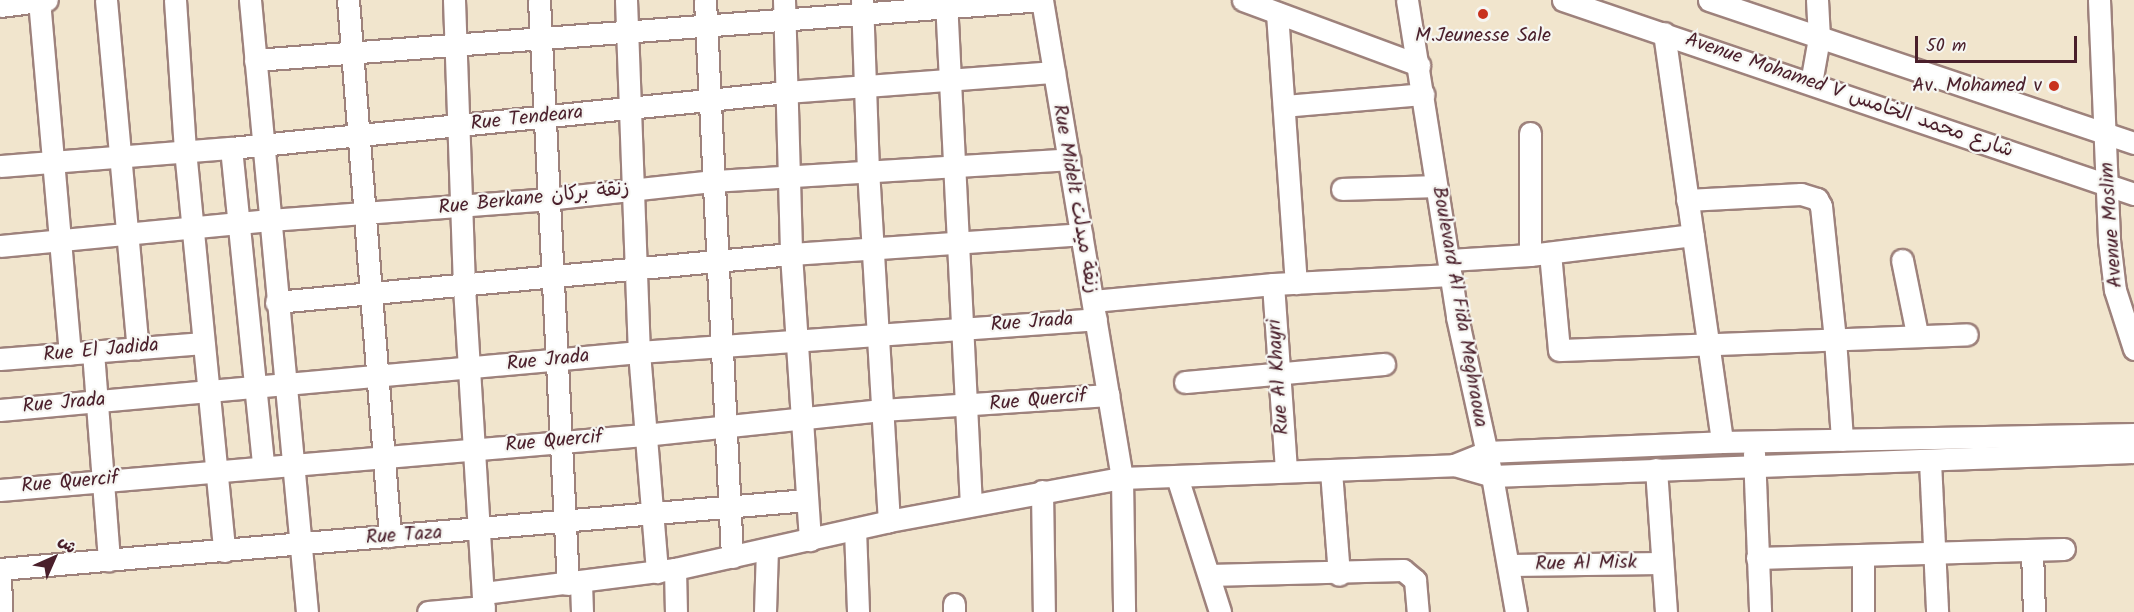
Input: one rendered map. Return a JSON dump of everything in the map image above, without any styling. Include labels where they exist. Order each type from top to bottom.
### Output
[{"type":"street","points":[[0,6],[41,0],[51,160],[70,354]]},
{"type":"street","points":[[106,0],[138,349]]},
{"type":"street","points":[[175,0],[184,150],[224,550]]},
{"type":"street","points":[[250,0],[276,302],[307,612]]},
{"type":"street","points":[[348,0],[390,536]]},
{"type":"street","points":[[454,0],[464,287],[484,604]]},
{"type":"street","points":[[539,0],[560,442],[566,522],[575,583],[582,612]]},
{"type":"street","points":[[626,0],[631,190],[637,269],[644,435],[651,515],[676,612]]},
{"type":"street","points":[[705,0],[708,99],[714,181],[715,264],[732,557]]},
{"type":"street","points":[[255,60],[456,46],[541,36],[706,23],[784,9],[1042,0]]},
{"type":"street","name":"Rue Midelt زنقة ميدلت","points":[[1042,0],[1122,478],[1124,612]]},
{"type":"street","points":[[1243,0],[1419,65]]},
{"type":"street","name":"Boulevard Al Fida Meghraoua","points":[[1407,0],[1451,268],[1510,565],[1516,612]]},
{"type":"street","name":"Avenue Mohamed V شارع محمد الخامس","points":[[1563,0],[2134,194]]},
{"type":"street","points":[[1708,0],[2134,143]]},
{"type":"street","points":[[1811,83],[1819,38],[1817,0]]},
{"type":"street","name":"Avenue Moslim","points":[[2099,0],[2107,134],[2105,184],[2115,290],[2134,349]]},
{"type":"street","points":[[946,4],[970,505]]},
{"type":"street","points":[[863,6],[867,169],[889,521]]},
{"type":"street","points":[[784,9],[795,341],[810,540]]},
{"type":"street","points":[[1277,13],[1296,283]]},
{"type":"street","points":[[1664,33],[1687,200],[1710,342],[1722,442]]},
{"type":"street","name":"Rue Tendeara","points":[[0,166],[119,154],[231,148],[630,109],[708,99],[1054,72]]},
{"type":"street","points":[[1284,106],[1424,94]]},
{"type":"street","points":[[1530,133],[1540,254],[1559,350],[1710,342],[1967,334]]},
{"type":"street","points":[[231,148],[253,388],[263,465]]},
{"type":"street","name":"Rue Berkane زنقة بركان","points":[[0,246],[270,220],[366,215],[548,199],[714,181],[867,169],[1069,159]]},
{"type":"street","points":[[1342,189],[1437,186]]},
{"type":"street","points":[[1687,200],[1801,194],[1817,199],[1835,339],[1842,440]]},
{"type":"street","points":[[276,302],[372,296],[637,269],[715,264],[791,254],[1081,234]]},
{"type":"street","name":"Rue Jrada","points":[[0,410],[639,352],[960,328],[1273,284],[1451,268],[1540,254],[1693,235]]},
{"type":"street","points":[[1902,260],[1917,334]]},
{"type":"street","name":"Rue Al Khayri","points":[[1273,284],[1277,374],[1286,470]]},
{"type":"street","name":"Rue El Jadida","points":[[0,356],[70,354],[203,343]]},
{"type":"street","points":[[93,352],[105,480],[109,560]]},
{"type":"street","points":[[1185,382],[1384,364]]},
{"type":"street","name":"Rue Quercif","points":[[0,490],[293,462],[644,435],[882,410],[966,407],[1109,395]]},
{"type":"street","points":[[1454,465],[1486,452],[1722,442],[2134,435]]},
{"type":"street","points":[[1754,443],[1760,612]]},
{"type":"street","points":[[428,612],[484,604],[575,583],[666,570],[889,521],[1122,478],[1454,465],[1492,476],[2134,452]]},
{"type":"street","points":[[1930,461],[1937,612]]},
{"type":"street","points":[[1656,469],[1666,612]]},
{"type":"street","points":[[1331,471],[1339,574]]},
{"type":"street","points":[[1177,477],[1220,612]]},
{"type":"street","points":[[1042,491],[1044,612]]},
{"type":"street","name":"Rue Taza","points":[[0,569],[479,530],[807,500]]},
{"type":"street","points":[[855,529],[858,612]]},
{"type":"street","points":[[765,612],[767,549]]},
{"type":"street","points":[[1757,558],[2064,549]]},
{"type":"street","points":[[2032,550],[2034,612]]},
{"type":"street","points":[[1863,555],[1863,612]]},
{"type":"street","name":"Rue Al Misk","points":[[1510,565],[1661,562]]},
{"type":"street","points":[[0,569],[1,612]]},
{"type":"street","points":[[1209,575],[1339,574],[1403,570],[1415,580],[1418,612]]},
{"type":"place","name":"M.Jeunesse Sale","points":[[1483,14]]},
{"type":"place","name":"Av. Mohamed v","points":[[2054,86]]}]
